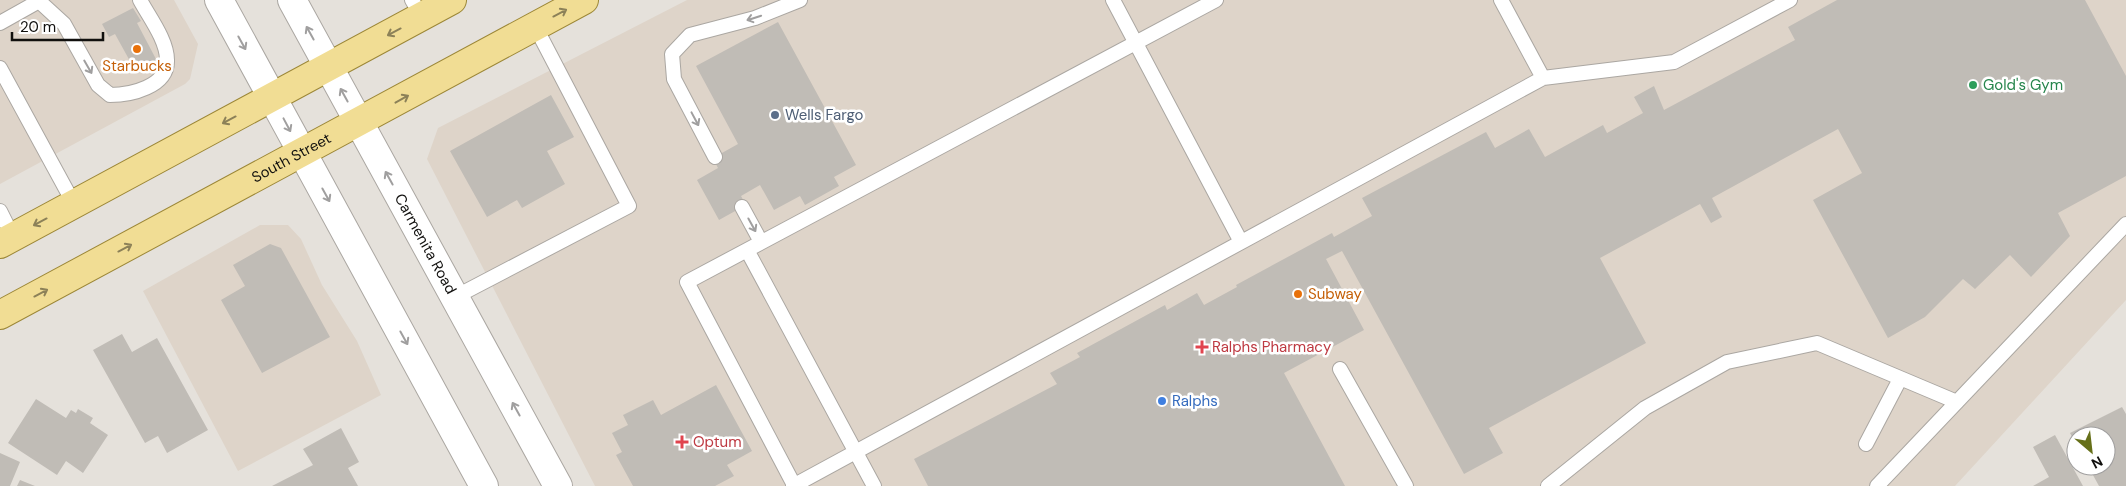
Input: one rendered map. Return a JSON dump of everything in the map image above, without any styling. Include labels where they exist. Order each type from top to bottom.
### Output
[{"type":"main road","points":[[219,0],[484,486]]},
{"type":"main road","name":"Carmenita Road","points":[[292,0],[558,486]]},
{"type":"main road","points":[[7,240],[328,67],[417,8],[452,0]]},
{"type":"main road","name":"South Street","points":[[0,315],[584,0]]},
{"type":"lane","points":[[0,22],[40,1],[64,24],[98,85],[110,95],[128,95],[148,88],[161,76],[168,61],[164,46],[140,0]]},
{"type":"lane","points":[[715,157],[674,79],[672,54],[690,35],[755,18],[800,0]]},
{"type":"lane","points":[[1113,0],[1242,242]]},
{"type":"lane","points":[[1216,0],[687,282],[794,486],[1543,78],[1674,62],[1790,0]]},
{"type":"lane","points":[[1501,0],[1543,78]]},
{"type":"lane","points":[[455,297],[630,206],[535,26]]},
{"type":"lane","points":[[0,68],[74,204]]},
{"type":"lane","points":[[742,207],[761,242]]},
{"type":"lane","points":[[0,211],[7,240]]},
{"type":"lane","points":[[1877,486],[2126,224]]},
{"type":"lane","points":[[747,250],[874,486]]},
{"type":"lane","points":[[1548,486],[1645,408],[1727,362],[1817,343],[1957,402]]},
{"type":"lane","points":[[1340,369],[1406,486]]},
{"type":"lane","points":[[1866,444],[1900,379]]},
{"type":"shaded area","points":[[0,0],[174,0],[198,44],[190,79],[185,84],[0,184]]},
{"type":"shaded area","points":[[687,0],[2126,0],[2126,300],[1955,486],[595,486],[427,159],[438,128]]},
{"type":"shaded area","points":[[260,225],[288,225],[301,239],[322,285],[357,341],[381,395],[238,471],[143,291]]},
{"type":"building","points":[[1837,0],[2085,0],[2126,76],[2126,176],[2058,213],[2070,236],[2031,277],[2010,255],[1975,289],[1963,279],[1925,317],[1888,338],[1813,200],[1862,173],[1838,129],[1712,198],[1722,217],[1711,223],[1700,204],[1600,258],[1646,343],[1489,428],[1503,453],[1464,474],[1342,251],[1326,259],[1364,330],[1284,373],[1345,486],[928,486],[914,459],[1057,384],[1050,373],[1080,357],[1077,353],[1165,305],[1167,310],[1197,293],[1204,305],[1237,287],[1236,285],[1332,233],[1334,237],[1372,216],[1362,198],[1486,132],[1495,148],[1529,129],[1545,157],[1603,125],[1607,133],[1643,113],[1634,97],[1654,86],[1664,110],[1795,40],[1788,27]]},
{"type":"building","name":"Starbucks","points":[[133,8],[141,21],[137,23],[157,61],[136,72],[115,34],[109,37],[102,24]]},
{"type":"building","name":"Wells Fargo","points":[[778,22],[856,165],[834,177],[839,186],[805,205],[800,196],[774,210],[760,185],[741,196],[746,205],[719,220],[697,180],[718,168],[713,158],[738,144],[696,66]]},
{"type":"building","points":[[551,95],[574,137],[547,151],[565,184],[522,208],[517,200],[487,217],[450,151]]},
{"type":"building","points":[[270,244],[281,248],[330,337],[262,373],[221,300],[245,286],[233,265]]},
{"type":"building","points":[[122,334],[132,352],[157,338],[208,430],[167,453],[158,436],[145,443],[93,350]]},
{"type":"building","name":"Optum","points":[[716,385],[752,451],[727,465],[734,476],[715,486],[633,486],[616,455],[622,452],[612,433],[628,425],[623,415],[653,400],[661,415]]},
{"type":"building","points":[[36,399],[66,418],[71,410],[76,413],[78,409],[93,418],[90,423],[108,435],[83,473],[66,461],[57,475],[8,443]]},
{"type":"building","points":[[2122,407],[2126,414],[2126,486],[2099,486],[2094,476],[2116,476],[2116,426],[2084,426]]},
{"type":"building","points":[[341,428],[359,462],[348,468],[358,486],[272,486],[313,465],[303,449]]},
{"type":"building","points":[[2055,435],[2066,455],[2066,476],[2078,476],[2083,486],[2033,486],[2049,477],[2033,447]]},
{"type":"building","points":[[0,453],[20,462],[10,486],[0,486]]},
{"type":"building","points":[[20,480],[35,486],[17,486]]},
{"type":"place","name":"Starbucks","points":[[137,49]]},
{"type":"place","name":"Gold's Gym","points":[[1973,85]]},
{"type":"place","name":"Wells Fargo","points":[[775,115]]},
{"type":"place","name":"Subway","points":[[1298,294]]},
{"type":"place","name":"Ralphs Pharmacy","points":[[1202,347]]},
{"type":"place","name":"Ralphs","points":[[1162,401]]},
{"type":"place","name":"Optum","points":[[682,442]]}]
